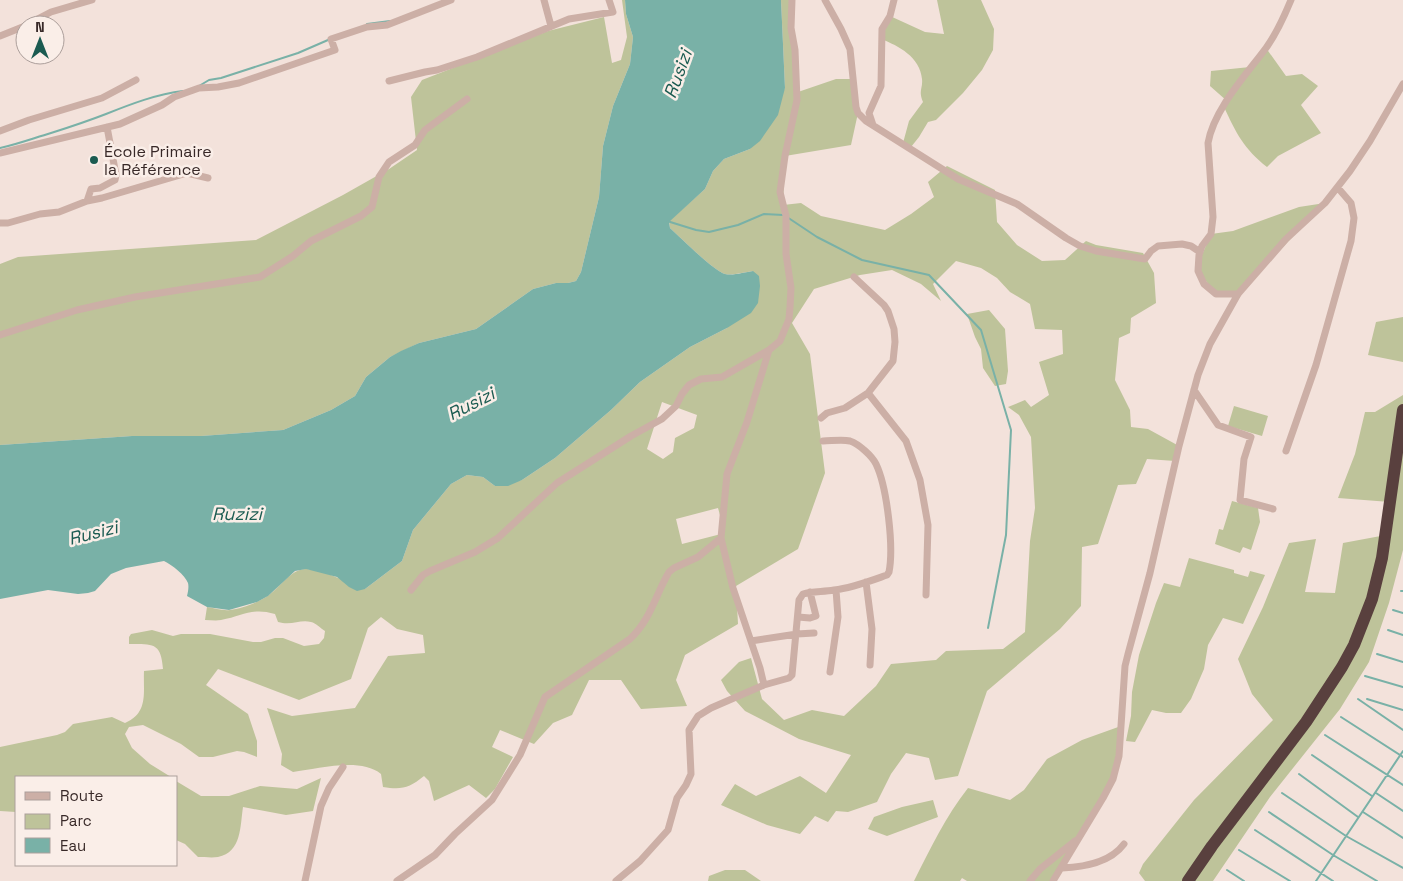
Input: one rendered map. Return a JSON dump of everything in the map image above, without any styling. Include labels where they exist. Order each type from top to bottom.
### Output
[{"type":"highway","points":[[1188,881],[1212,846],[1306,722],[1354,645],[1372,599],[1382,558],[1403,410]]},
{"type":"street","points":[[45,15],[92,0]]},
{"type":"street","points":[[0,153],[134,119],[174,97],[199,88],[238,83],[336,50],[331,39],[373,25],[387,25],[451,0]]},
{"type":"street","points":[[544,0],[551,26]]},
{"type":"street","points":[[389,81],[436,70],[476,57],[569,19],[613,12],[609,0]]},
{"type":"street","points":[[411,590],[423,575],[475,552],[498,538],[558,483],[631,436],[662,419],[676,406],[689,385],[701,379],[722,377],[769,350],[780,341],[786,326],[790,307],[790,282],[786,254],[786,216],[780,192],[785,156],[797,100],[795,50],[791,28],[792,0]]},
{"type":"street","points":[[824,0],[850,49],[858,113],[873,126],[958,179],[1017,204],[1066,238],[1086,248],[1108,254],[1146,259],[1151,251],[1158,246],[1182,244],[1191,246],[1200,252]]},
{"type":"street","points":[[873,126],[869,113],[881,86],[882,29],[890,16],[894,0]]},
{"type":"street","points":[[1238,294],[1216,294],[1204,284],[1198,271],[1200,252],[1210,234],[1213,217],[1208,148],[1210,133],[1227,101],[1277,32],[1291,0]]},
{"type":"street","points":[[0,36],[15,30]]},
{"type":"street","points":[[0,131],[29,120],[102,98],[136,80]]},
{"type":"street","points":[[1053,881],[1103,798],[1117,766],[1125,666],[1150,573],[1179,446],[1194,390],[1210,344],[1238,294],[1271,254],[1338,188],[1370,141],[1403,84]]},
{"type":"street","points":[[0,335],[77,310],[136,297],[260,277],[293,256],[311,241],[361,216],[372,207],[379,177],[389,162],[415,145],[425,130],[467,99]]},
{"type":"street","points":[[87,201],[91,189],[100,188],[115,180],[116,175],[107,127]]},
{"type":"street","points":[[0,224],[40,214],[59,212],[87,201],[187,173],[208,178]]},
{"type":"street","points":[[1286,451],[1316,366],[1351,241],[1354,218],[1351,203],[1338,188]]},
{"type":"street","points":[[821,418],[827,413],[846,408],[868,393],[893,361],[894,329],[888,311],[854,277]]},
{"type":"street","points":[[764,685],[734,588],[721,538],[728,474],[749,417],[769,350]]},
{"type":"street","points":[[1194,390],[1218,425],[1250,437],[1244,459],[1240,500],[1273,510]]},
{"type":"street","points":[[868,393],[906,441],[920,480],[928,525],[926,595]]},
{"type":"street","points":[[619,880],[656,844],[671,825],[677,798],[691,774],[689,730],[698,716],[711,708],[764,685],[790,677],[797,634],[800,598],[803,594],[836,590],[887,575],[890,565],[888,516],[880,474],[872,458],[851,441],[823,441]]},
{"type":"street","points":[[397,881],[436,856],[455,834],[492,800],[520,755],[545,697],[637,633],[650,614],[668,572],[698,557],[721,538]]},
{"type":"street","points":[[866,582],[872,629],[870,665]]},
{"type":"street","points":[[830,672],[838,617],[836,590]]},
{"type":"street","points":[[798,617],[810,618],[816,616],[810,592]]},
{"type":"street","points":[[751,641],[814,633]]},
{"type":"street","points":[[305,881],[321,806],[342,767]]},
{"type":"street","points":[[1030,881],[1040,869],[1079,837]]},
{"type":"street","points":[[1062,868],[1081,867],[1103,860],[1118,852],[1124,844]]},
{"type":"green space","points":[[622,0],[625,0],[626,14],[633,37],[630,64],[613,106],[603,146],[599,197],[581,272],[576,281],[556,283],[533,289],[476,329],[419,343],[390,357],[366,377],[355,396],[331,410],[283,430],[201,436],[132,436],[0,445],[0,264],[18,257],[256,240],[343,195],[389,169],[417,150],[411,97],[422,80],[548,31],[604,17],[612,63],[621,60],[627,37]]},
{"type":"green space","points":[[781,0],[792,0],[798,92],[836,79],[853,79],[858,113],[851,145],[785,156],[783,205],[801,203],[821,216],[885,230],[934,197],[928,182],[947,166],[995,190],[997,222],[1017,245],[1042,261],[1065,260],[1086,241],[1096,245],[1143,253],[1154,273],[1156,303],[1131,318],[1130,333],[1119,338],[1115,380],[1130,410],[1131,427],[1148,429],[1179,446],[1175,461],[1147,459],[1136,484],[1118,485],[1098,544],[1082,547],[1081,606],[1060,629],[987,691],[958,776],[935,780],[929,758],[906,753],[891,774],[877,802],[848,812],[836,811],[828,822],[815,816],[800,834],[767,825],[721,805],[735,784],[756,796],[800,776],[826,793],[851,755],[799,739],[745,711],[727,691],[721,680],[739,662],[751,658],[762,699],[784,720],[812,710],[844,716],[876,686],[891,664],[936,660],[946,651],[1003,649],[1025,632],[1030,541],[1035,508],[1031,437],[1019,415],[1008,407],[1025,400],[1031,407],[1049,395],[1039,362],[1063,354],[1062,330],[1035,329],[1030,304],[1010,292],[997,278],[981,268],[956,261],[933,284],[941,301],[921,284],[892,270],[860,275],[814,289],[792,323],[810,354],[825,473],[798,549],[736,586],[738,624],[685,655],[676,680],[687,706],[641,709],[621,680],[589,680],[572,715],[553,723],[534,744],[500,730],[492,747],[513,757],[495,789],[486,798],[469,785],[434,801],[429,781],[424,776],[405,787],[383,787],[381,774],[362,766],[326,767],[293,772],[281,765],[282,754],[267,708],[292,716],[355,708],[388,656],[425,653],[423,635],[397,629],[381,617],[368,628],[351,679],[299,700],[218,669],[206,685],[248,714],[257,741],[257,757],[237,751],[213,757],[199,757],[181,744],[143,725],[129,727],[125,734],[132,748],[150,764],[169,776],[15,776],[15,812],[0,811],[0,747],[57,735],[65,732],[73,724],[112,717],[125,723],[138,714],[144,694],[144,671],[163,669],[158,650],[150,645],[129,644],[131,634],[152,630],[173,636],[181,634],[210,634],[253,642],[283,638],[304,646],[319,644],[324,638],[325,631],[316,624],[307,621],[278,622],[275,614],[260,611],[221,620],[205,620],[207,607],[227,610],[250,605],[269,595],[292,574],[302,569],[322,572],[365,589],[402,561],[413,530],[451,484],[467,475],[483,477],[495,486],[522,480],[555,458],[611,410],[640,382],[690,347],[727,328],[753,271],[731,275],[720,272],[670,228],[669,221],[705,189],[713,171],[724,159],[750,149],[785,88]],"holes":[[[662,402],[697,415],[694,428],[675,438],[673,452],[663,459],[647,449]],[[718,508],[725,533],[682,544],[676,519]]]},
{"type":"green space","points":[[937,0],[981,0],[994,29],[993,50],[982,70],[963,93],[936,120],[928,122],[911,147],[903,143],[909,121],[923,102],[920,71],[908,53],[881,39],[890,16],[925,32],[944,34]]},
{"type":"green space","points":[[1266,48],[1286,76],[1302,74],[1318,86],[1301,105],[1321,133],[1278,156],[1267,167],[1252,154],[1241,140],[1224,107],[1227,101],[1210,86],[1211,71],[1250,67]]},
{"type":"green space","points":[[1325,203],[1238,294],[1216,294],[1198,271],[1198,264],[1211,234],[1233,231],[1299,207]]},
{"type":"green space","points":[[989,310],[1005,329],[1008,371],[1006,384],[995,386],[983,368],[981,349],[967,314]]},
{"type":"green space","points":[[1403,317],[1403,362],[1368,355],[1376,322]]},
{"type":"green space","points":[[1403,395],[1403,550],[1389,603],[1369,662],[1340,709],[1270,797],[1213,881],[1145,881],[1139,873],[1143,864],[1194,800],[1273,720],[1252,694],[1238,659],[1263,607],[1289,543],[1316,539],[1305,592],[1335,593],[1343,543],[1386,535],[1390,502],[1338,498],[1355,454],[1365,412],[1375,412]]},
{"type":"green space","points":[[1234,406],[1268,416],[1262,436],[1228,426]]},
{"type":"green space","points":[[1232,501],[1258,508],[1260,522],[1251,550],[1243,547],[1240,553],[1215,544],[1219,529],[1223,530]]},
{"type":"green space","points":[[1189,558],[1234,570],[1234,573],[1248,577],[1250,571],[1265,575],[1243,624],[1223,618],[1208,645],[1204,669],[1191,699],[1181,713],[1166,713],[1152,710],[1135,742],[1126,741],[1139,655],[1156,603],[1164,583],[1180,587]]},
{"type":"green space","points":[[1121,726],[1117,767],[1056,881],[967,881],[962,878],[960,881],[914,881],[945,821],[968,788],[1010,800],[1024,790],[1047,759],[1082,740]]},
{"type":"green space","points":[[321,778],[313,811],[286,815],[243,807],[236,844],[226,854],[218,857],[198,857],[185,844],[178,841],[178,782],[201,796],[229,796],[260,786],[297,789]]},
{"type":"green space","points":[[933,800],[938,817],[887,836],[868,829],[874,817],[902,807]]},
{"type":"green space","points":[[725,870],[745,870],[761,881],[708,881],[709,876]]},
{"type":"water","name":"Ruzizi","points":[[625,0],[781,0],[785,88],[778,115],[760,141],[750,149],[724,159],[713,171],[705,189],[669,222],[670,228],[720,272],[732,275],[753,271],[759,276],[758,303],[751,313],[690,347],[640,382],[611,410],[555,458],[522,480],[508,486],[495,486],[483,477],[467,475],[451,484],[413,530],[402,561],[365,589],[357,591],[337,577],[306,569],[295,571],[268,596],[257,602],[229,610],[207,607],[187,596],[188,583],[178,570],[164,561],[126,568],[111,574],[95,591],[88,593],[78,594],[48,590],[0,599],[0,445],[132,436],[201,436],[283,430],[331,410],[355,396],[366,377],[390,357],[401,351],[419,343],[476,329],[533,289],[556,283],[576,281],[581,272],[599,197],[603,146],[613,106],[630,64],[633,37],[626,14]]},
{"type":"waterway","points":[[367,24],[390,21]]},
{"type":"waterway","points":[[199,86],[209,80],[221,78],[298,53],[328,40]]},
{"type":"waterway","points":[[0,148],[72,126],[144,100],[183,91]]},
{"type":"waterway","points":[[667,221],[709,232],[738,225],[764,214],[783,215]]},
{"type":"waterway","points":[[787,217],[817,237],[862,260],[929,275],[981,330],[1011,430],[1006,535],[988,628]]},
{"type":"waterway","points":[[1393,610],[1403,613]]},
{"type":"waterway","points":[[1388,630],[1403,635]]},
{"type":"waterway","points":[[1377,654],[1403,662]]},
{"type":"waterway","points":[[1365,676],[1403,687]]},
{"type":"waterway","points":[[1358,699],[1403,730]]},
{"type":"waterway","points":[[1367,699],[1403,710]]},
{"type":"waterway","points":[[1341,717],[1403,757]]},
{"type":"waterway","points":[[1325,735],[1403,785]]},
{"type":"waterway","points":[[1316,881],[1403,751]]},
{"type":"waterway","points":[[1312,755],[1372,796]]},
{"type":"waterway","points":[[1299,774],[1358,817]]},
{"type":"waterway","points":[[1282,793],[1346,836],[1403,868]]},
{"type":"waterway","points":[[1376,793],[1403,811]]},
{"type":"waterway","points":[[1269,812],[1333,855],[1377,881]]},
{"type":"waterway","points":[[1363,812],[1403,838]]},
{"type":"waterway","points":[[1255,830],[1333,881]]},
{"type":"waterway","points":[[1239,850],[1290,881]]},
{"type":"waterway","points":[[1227,870],[1244,881]]},
{"type":"place","name":"École Primaire la Référence","points":[[94,160]]},
{"type":"water label","name":"Rusizi","points":[[678,74]]},
{"type":"water label","name":"Rusizi","points":[[471,404]]},
{"type":"water label","name":"Rusizi","points":[[93,533]]}]
